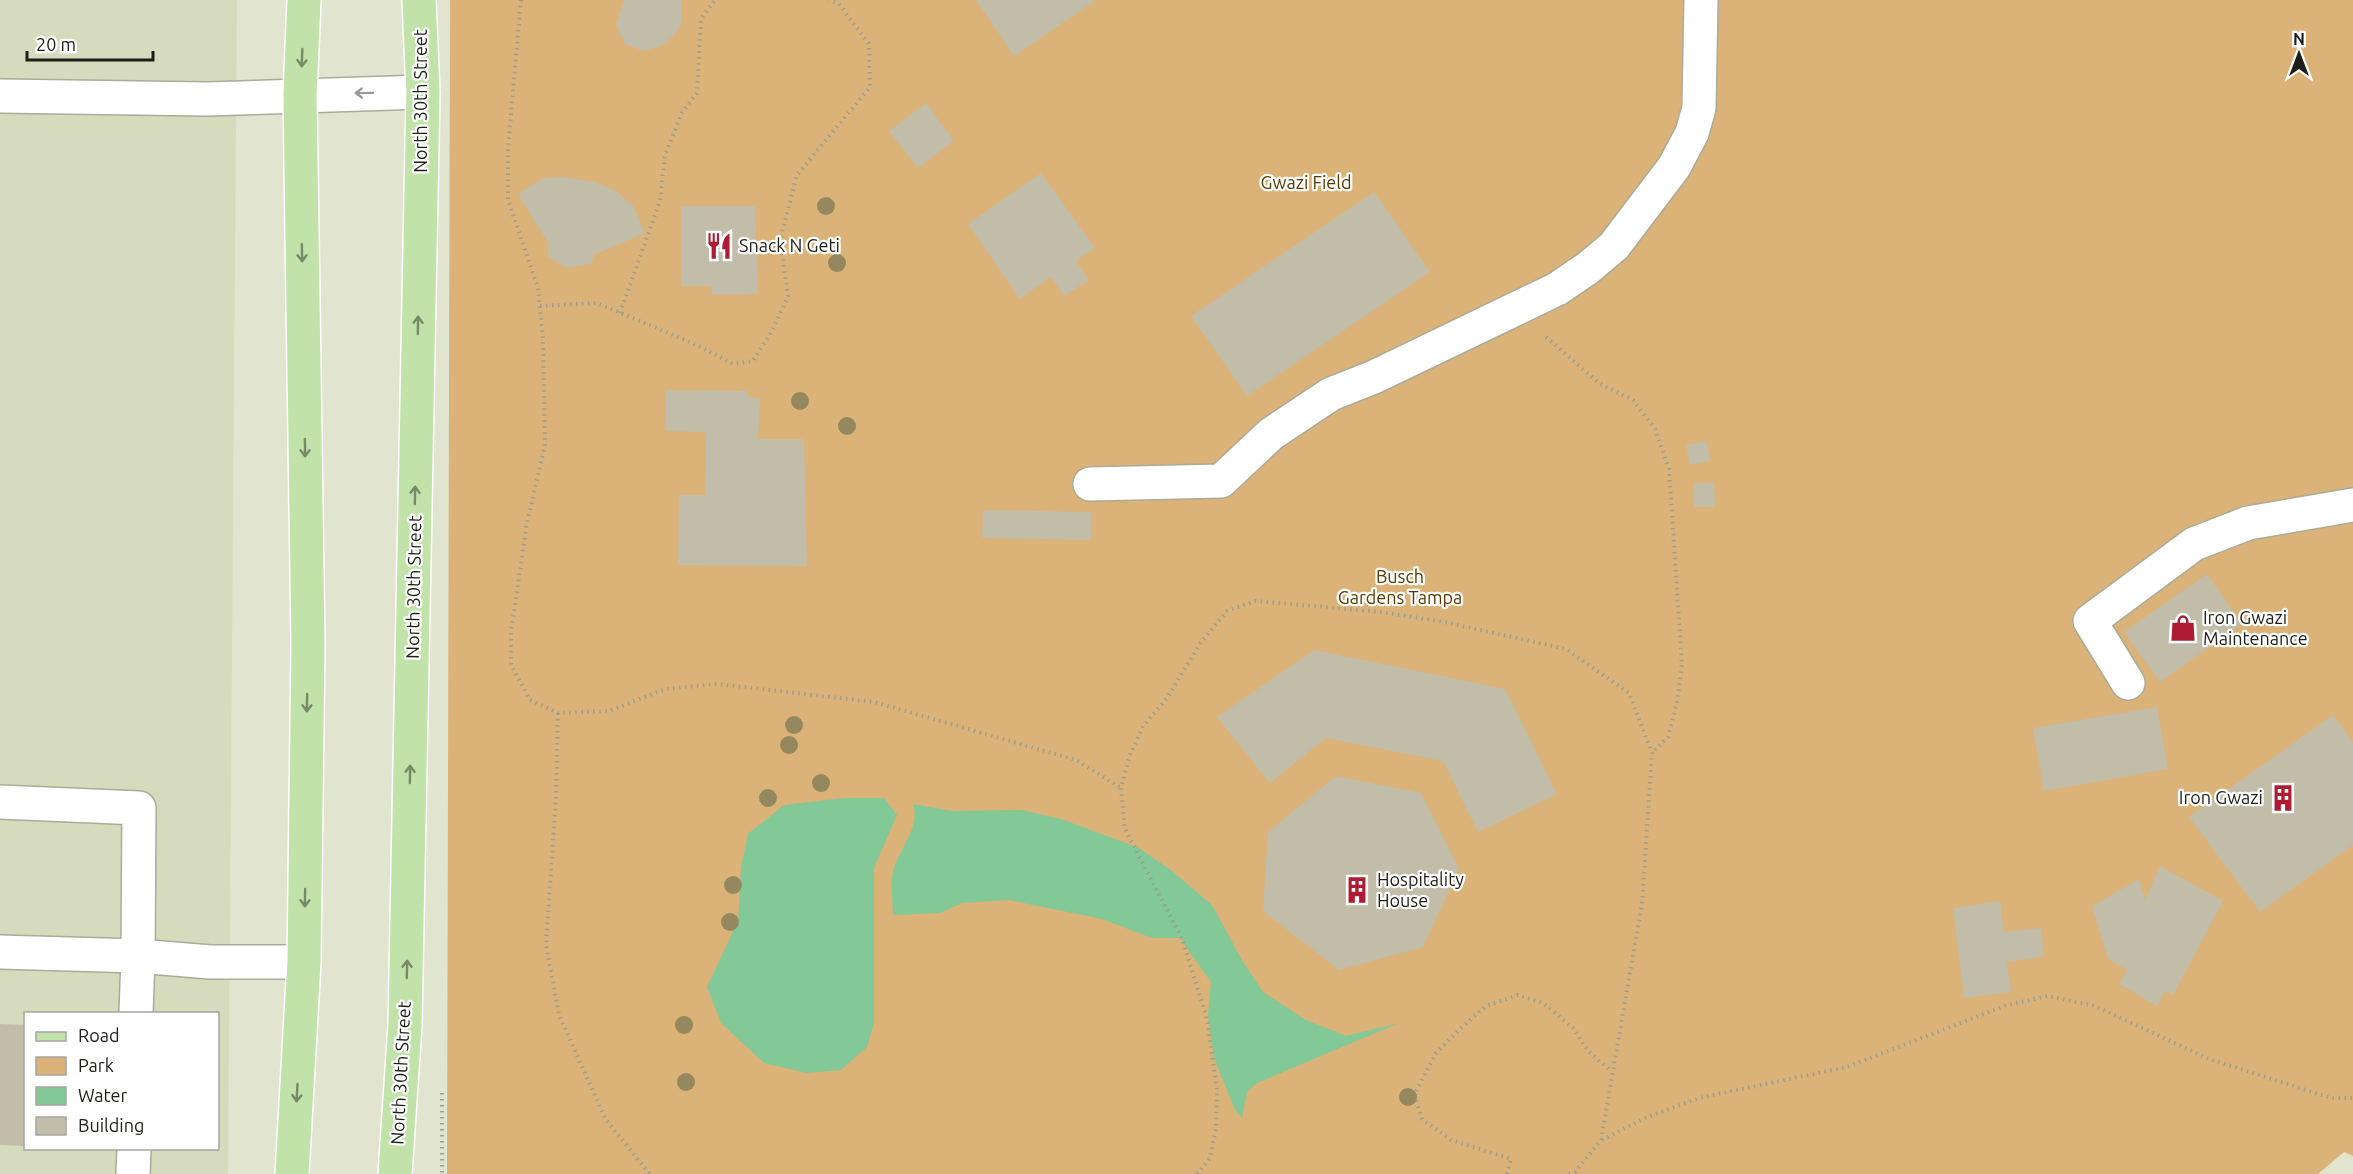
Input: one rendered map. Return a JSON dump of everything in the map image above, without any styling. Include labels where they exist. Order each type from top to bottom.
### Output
[{"type":"main road","points":[[292,1174],[304,962],[308,644],[300,94],[304,0]]},
{"type":"main road","name":"North 30th Street","points":[[395,1174],[405,1025],[423,92],[419,0]]},
{"type":"lane","points":[[1090,484],[1221,481],[1271,434],[1331,394],[1374,377],[1557,289],[1588,268],[1614,246],[1674,167],[1692,133],[1699,108],[1701,0]]},
{"type":"lane","points":[[0,96],[207,99],[300,94],[423,92]]},
{"type":"lane","points":[[2128,683],[2090,621],[2194,544],[2248,524],[2353,505]]},
{"type":"lane","points":[[0,802],[139,808],[136,1012]]},
{"type":"lane","points":[[0,952],[138,956],[210,962],[304,962]]},
{"type":"lane","points":[[133,1174],[134,1150]]},
{"type":"path","points":[[521,0],[508,148],[508,200],[538,288],[545,445],[527,523],[512,632],[512,665],[530,700],[558,713],[609,711],[665,689],[717,684],[874,702],[1076,760],[1121,788]]},
{"type":"path","points":[[620,312],[660,201],[665,155],[682,113],[697,93],[700,19],[715,0]]},
{"type":"path","points":[[540,306],[597,303],[699,346],[733,364],[753,361],[772,331],[788,296],[780,241],[797,175],[870,87],[868,44],[839,4],[829,0]]},
{"type":"path","points":[[1521,306],[1534,325],[1558,350],[1599,383],[1634,400],[1655,429],[1669,469],[1682,665],[1677,703],[1668,736],[1652,753]]},
{"type":"path","points":[[1197,1174],[1210,1158],[1216,1128],[1217,1090],[1207,1019],[1184,941],[1125,829],[1121,788],[1130,755],[1143,726],[1167,698],[1201,642],[1227,611],[1255,601],[1381,612],[1444,622],[1566,649],[1629,693],[1652,753],[1642,903],[1601,1140]]},
{"type":"path","points":[[558,713],[556,797],[546,945],[559,1015],[606,1120],[650,1174]]},
{"type":"path","points":[[1508,1174],[1511,1158],[1451,1140],[1422,1119],[1414,1095],[1436,1053],[1461,1028],[1486,1006],[1518,995],[1543,1003],[1573,1028],[1588,1051],[1613,1073]]},
{"type":"path","points":[[1568,1174],[1575,1172],[1601,1140],[1645,1118],[1699,1098],[1847,1067],[2007,1005],[2048,996],[2095,1006],[2209,1059],[2331,1098],[2353,1098]]},
{"type":"shaded area","points":[[0,0],[237,0],[228,1174],[0,1174]]},
{"type":"green space","name":"Busch Gardens Tampa","points":[[450,0],[2353,0],[2353,1156],[2344,1152],[2318,1174],[447,1174]]},
{"type":"water","points":[[844,798],[884,798],[897,815],[874,868],[874,1023],[867,1047],[841,1070],[807,1073],[764,1063],[721,1023],[707,987],[738,921],[741,868],[748,834],[784,805]]},
{"type":"water","points":[[913,804],[951,811],[1021,810],[1061,819],[1139,848],[1172,871],[1212,905],[1243,962],[1263,992],[1306,1020],[1346,1036],[1399,1023],[1257,1083],[1247,1092],[1242,1118],[1235,1110],[1214,1058],[1208,1015],[1211,982],[1180,938],[1152,938],[1102,919],[1009,900],[962,903],[940,913],[893,915],[893,872],[912,830],[915,813]]},
{"type":"building","points":[[624,0],[681,0],[682,23],[673,37],[661,46],[643,51],[625,44],[616,25]]},
{"type":"building","points":[[976,0],[1096,0],[1014,56]]},
{"type":"building","points":[[926,103],[954,141],[918,168],[889,131]]},
{"type":"building","points":[[1041,173],[1095,248],[1076,261],[1089,280],[1064,296],[1051,277],[1020,299],[968,224]]},
{"type":"building","points":[[564,177],[593,182],[613,189],[632,204],[645,233],[594,255],[591,264],[567,268],[547,256],[549,244],[518,194],[543,178]]},
{"type":"building","points":[[1374,192],[1430,272],[1247,396],[1191,316]]},
{"type":"building","name":"Snack N Geti","points":[[681,206],[755,206],[758,294],[712,295],[711,286],[681,286]]},
{"type":"building","points":[[666,390],[748,391],[748,397],[760,398],[758,439],[804,439],[807,566],[678,565],[679,495],[705,495],[706,432],[666,431]]},
{"type":"building","points":[[1707,441],[1710,461],[1690,465],[1686,445]]},
{"type":"building","points":[[1714,482],[1715,507],[1694,507],[1693,483]]},
{"type":"building","points":[[983,510],[1091,512],[1091,540],[982,538]]},
{"type":"building","name":"Iron Gwazi Maintenance","points":[[2207,574],[2242,624],[2160,682],[2124,632]]},
{"type":"building","points":[[1314,650],[1505,689],[1557,794],[1478,832],[1443,761],[1326,738],[1270,783],[1217,717]]},
{"type":"building","points":[[2157,707],[2168,769],[2044,791],[2033,728]]},
{"type":"building","name":"Iron Gwazi","points":[[2333,715],[2353,742],[2353,845],[2260,912],[2189,817]]},
{"type":"building","name":"Hospitality House","points":[[1336,776],[1421,793],[1459,869],[1423,947],[1339,970],[1263,911],[1268,832]]},
{"type":"building","points":[[2160,866],[2223,901],[2173,995],[2165,991],[2157,1006],[2119,984],[2127,970],[2108,959],[2092,906],[2139,879],[2145,900]]},
{"type":"building","points":[[2000,901],[2004,932],[2041,928],[2044,957],[2007,962],[2011,992],[1964,998],[1953,908]]},
{"type":"building","points":[[0,1024],[24,1025],[24,1146],[0,1145]]},
{"type":"place","name":"Snack N Geti","points":[[719,246]]},
{"type":"place","name":"Iron Gwazi Maintenance","points":[[2183,628]]},
{"type":"place","name":"Iron Gwazi","points":[[2283,798]]},
{"type":"place","name":"Hospitality House","points":[[1357,890]]},
{"type":"park label","name":"Gwazi Field","points":[[1306,183]]}]
